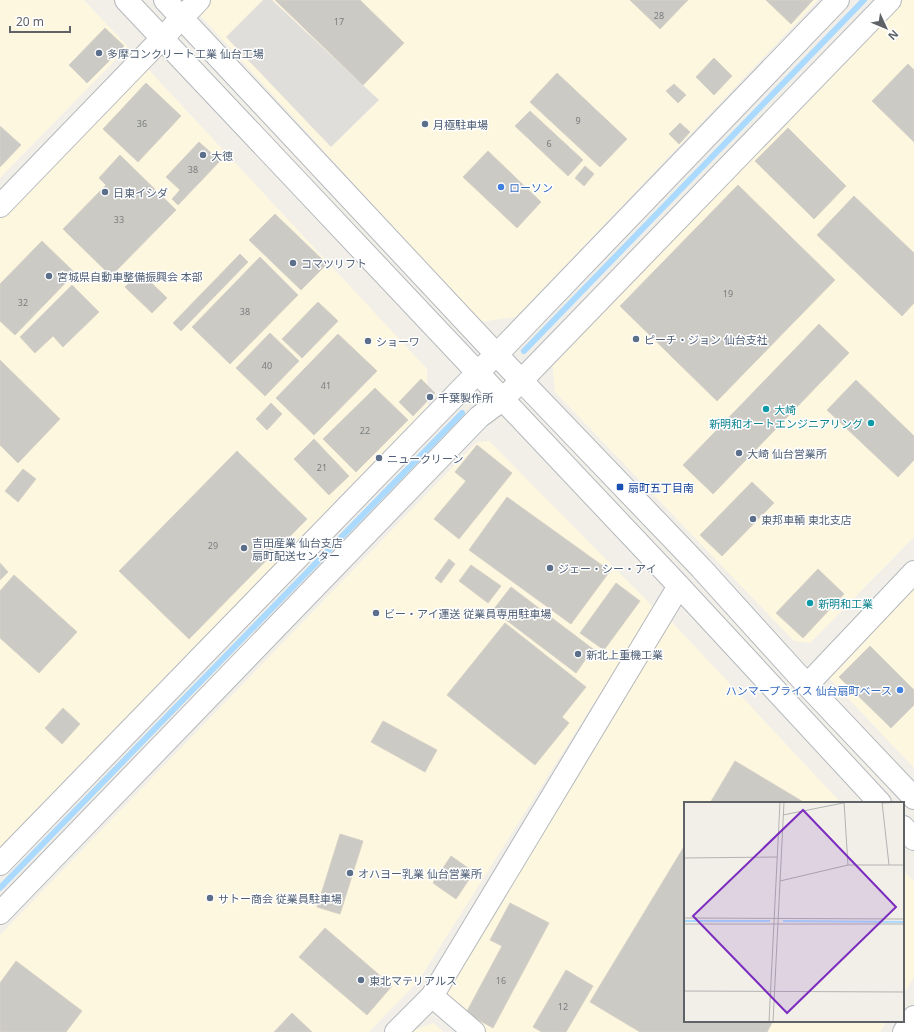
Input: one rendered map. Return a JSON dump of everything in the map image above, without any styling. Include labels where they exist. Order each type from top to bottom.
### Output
[{"type":"street","points":[[126,0],[678,586],[879,802]]},
{"type":"street","points":[[165,0],[496,354],[701,568],[807,685],[914,798]]},
{"type":"street","points":[[0,206],[163,39],[199,0]]},
{"type":"street","points":[[0,864],[838,0]]},
{"type":"street","points":[[0,913],[479,417],[502,400],[890,0]]},
{"type":"street","points":[[807,685],[914,572]]},
{"type":"street","points":[[396,1032],[432,996],[678,586]]},
{"type":"street","points":[[904,828],[914,839]]},
{"type":"street","points":[[432,996],[474,1032]]},
{"type":"street","points":[[904,1032],[914,1017]]},
{"type":"shaded area","points":[[0,0],[84,0],[128,47],[0,178]]},
{"type":"shaded area","points":[[210,0],[818,0],[516,317],[480,322],[198,13]]},
{"type":"shaded area","points":[[263,0],[272,0],[379,100],[331,147],[226,37]]},
{"type":"shaded area","points":[[902,0],[914,0],[914,537],[810,643],[794,641],[555,392],[552,362]]},
{"type":"shaded area","points":[[146,67],[427,369],[428,406],[0,848],[0,217]]},
{"type":"shaded area","points":[[489,441],[654,608],[419,980],[369,1032],[0,1032],[0,935],[477,442]]},
{"type":"shaded area","points":[[914,584],[914,768],[827,676]]},
{"type":"shaded area","points":[[672,622],[840,802],[684,802],[684,1022],[886,1022],[880,1032],[481,1032],[444,1001],[443,987],[661,627]]},
{"type":"shaded area","points":[[904,871],[914,882],[914,977],[904,993]]},
{"type":"shaded area","points":[[433,1023],[444,1032],[409,1032]]},
{"type":"building","points":[[275,0],[360,0],[404,43],[363,85]]},
{"type":"building","points":[[630,0],[688,0],[660,29]]},
{"type":"building","points":[[766,0],[813,0],[791,24]]},
{"type":"building","points":[[105,28],[124,46],[87,83],[69,65]]},
{"type":"building","points":[[714,58],[732,76],[714,95],[696,77]]},
{"type":"building","points":[[908,64],[914,70],[914,142],[872,101]]},
{"type":"building","points":[[557,73],[627,139],[600,167],[530,102]]},
{"type":"building","points":[[146,83],[181,116],[138,162],[103,129]]},
{"type":"building","points":[[674,84],[686,95],[678,103],[666,91]]},
{"type":"building","points":[[530,111],[583,160],[568,176],[515,126]]},
{"type":"building","points":[[680,123],[690,132],[679,144],[669,134]]},
{"type":"building","points":[[0,126],[21,145],[0,167]]},
{"type":"building","points":[[788,128],[846,186],[814,219],[755,161]]},
{"type":"building","points":[[199,142],[220,161],[178,205],[172,199],[180,190],[166,177]]},
{"type":"building","points":[[488,151],[541,202],[517,228],[463,177]]},
{"type":"building","points":[[120,155],[176,210],[111,276],[63,229],[106,185],[99,178]]},
{"type":"building","points":[[585,166],[594,174],[584,186],[575,178]]},
{"type":"building","points":[[738,185],[835,280],[717,401],[620,306]]},
{"type":"building","points":[[854,196],[914,253],[914,303],[902,316],[817,235]]},
{"type":"building","points":[[275,214],[327,264],[301,290],[249,240]]},
{"type":"building","points":[[42,241],[75,273],[15,335],[0,321],[0,284]]},
{"type":"building","points":[[240,254],[248,262],[181,331],[173,323]]},
{"type":"building","points":[[260,257],[298,295],[230,364],[192,327]]},
{"type":"building","points":[[140,272],[167,298],[152,313],[125,287]]},
{"type":"building","points":[[72,285],[99,312],[63,347],[53,336],[35,353],[20,337]]},
{"type":"building","points":[[318,302],[338,321],[302,358],[282,339]]},
{"type":"building","name":"大崎","points":[[819,324],[849,353],[713,494],[683,465]]},
{"type":"building","points":[[270,333],[299,361],[265,396],[236,368]]},
{"type":"building","points":[[338,334],[377,371],[314,435],[276,398]]},
{"type":"building","points":[[0,360],[60,419],[18,463],[0,445]]},
{"type":"building","points":[[421,379],[435,393],[413,416],[399,402]]},
{"type":"building","name":"新明和オートエンジニアリング","points":[[856,380],[914,436],[914,460],[898,477],[827,410]]},
{"type":"building","points":[[375,388],[408,420],[356,472],[323,439]]},
{"type":"building","points":[[271,403],[282,414],[267,430],[256,419]]},
{"type":"building","points":[[314,439],[349,476],[329,495],[294,459]]},
{"type":"building","points":[[477,445],[512,473],[459,539],[434,519],[466,481],[455,472]]},
{"type":"building","points":[[237,451],[307,519],[189,639],[119,571]]},
{"type":"building","points":[[23,469],[36,479],[18,502],[5,491]]},
{"type":"building","points":[[752,482],[774,503],[722,556],[700,535]]},
{"type":"building","points":[[507,497],[610,571],[571,624],[469,550]]},
{"type":"building","points":[[449,559],[455,564],[441,583],[435,578]]},
{"type":"building","points":[[0,563],[8,572],[0,580]]},
{"type":"building","points":[[471,565],[501,586],[488,603],[459,581]]},
{"type":"building","name":"新明和工業","points":[[818,569],[844,594],[803,638],[776,613]]},
{"type":"building","points":[[14,575],[77,632],[39,673],[0,638],[0,591]]},
{"type":"building","points":[[616,583],[640,601],[604,650],[580,633]]},
{"type":"building","points":[[511,587],[593,649],[576,673],[493,610]]},
{"type":"building","points":[[505,623],[586,687],[562,717],[569,723],[535,765],[447,695]]},
{"type":"building","points":[[870,646],[914,690],[914,705],[891,728],[839,677]]},
{"type":"building","points":[[63,708],[80,724],[62,744],[45,728]]},
{"type":"building","points":[[383,721],[437,750],[425,772],[371,742]]},
{"type":"building","points":[[735,761],[803,802],[711,802]]},
{"type":"building","points":[[340,834],[363,841],[340,914],[317,907]]},
{"type":"building","points":[[684,847],[684,1022],[772,1022],[767,1032],[640,1032],[590,1002]]},
{"type":"building","points":[[451,856],[474,872],[456,899],[433,883]]},
{"type":"building","points":[[510,903],[549,923],[493,1028],[466,1013],[502,946],[490,940]]},
{"type":"building","points":[[325,928],[392,986],[367,1015],[299,957]]},
{"type":"building","points":[[16,961],[82,1011],[66,1032],[0,1032],[0,983]]},
{"type":"building","points":[[566,970],[593,986],[566,1032],[542,1032],[533,1027]]},
{"type":"building","points":[[292,1013],[312,1032],[274,1032]]},
{"type":"waterway","points":[[524,351],[864,0]]},
{"type":"waterway","points":[[0,888],[462,413]]},
{"type":"place","name":"多摩コンクリート工業 仙台工場","points":[[99,53]]},
{"type":"place","name":"月極駐車場","points":[[425,124]]},
{"type":"place","name":"大徳","points":[[203,155]]},
{"type":"place","name":"ローソン","points":[[501,187]]},
{"type":"place","name":"日東イシダ","points":[[105,192]]},
{"type":"place","name":"コマツリフト","points":[[293,263]]},
{"type":"place","name":"宮城県自動車整備振興会 本部","points":[[49,276]]},
{"type":"place","name":"ピーチ・ジョン 仙台支社","points":[[636,339]]},
{"type":"place","name":"ショーワ","points":[[368,341]]},
{"type":"place","name":"千葉製作所","points":[[430,397]]},
{"type":"place","name":"大崎","points":[[766,409]]},
{"type":"place","name":"新明和オートエンジニアリング","points":[[871,423]]},
{"type":"place","name":"大崎 仙台営業所","points":[[739,453]]},
{"type":"place","name":"ニュークリーン","points":[[379,458]]},
{"type":"place","name":"扇町五丁目南","points":[[620,487]]},
{"type":"place","name":"東邦車輌 東北支店","points":[[753,519]]},
{"type":"place","name":"吉田産業 仙台支店 扇町配送センター","points":[[244,548]]},
{"type":"place","name":"ジェー・シー・アイ","points":[[550,568]]},
{"type":"place","name":"新明和工業","points":[[810,603]]},
{"type":"place","name":"ビー・アイ運送 従業員専用駐車場","points":[[376,613]]},
{"type":"place","name":"新北上重機工業","points":[[578,654]]},
{"type":"place","name":"ハンマープライス 仙台扇町ベース","points":[[900,690]]},
{"type":"place","name":"オハヨー乳業 仙台営業所","points":[[350,873]]},
{"type":"place","name":"サトー商会 従業員駐車場","points":[[210,898]]},
{"type":"place","name":"東北マテリアルス","points":[[361,980]]}]
